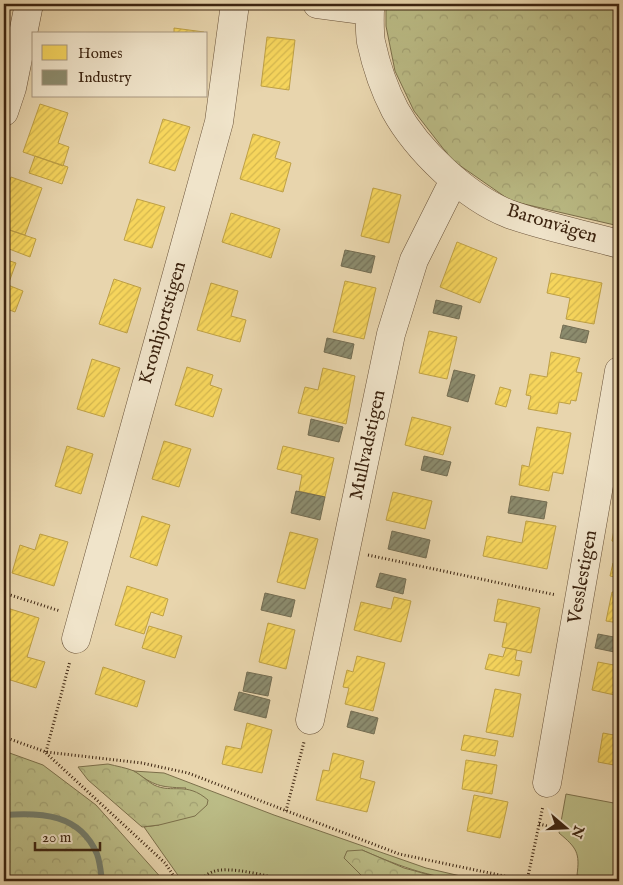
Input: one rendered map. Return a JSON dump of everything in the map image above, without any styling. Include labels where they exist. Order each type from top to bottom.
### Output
[{"type":"street","points":[[4,112],[12,88],[29,4]]},
{"type":"street","name":"Kronhjortstigen","points":[[78,628],[219,122],[235,4]]},
{"type":"street","points":[[317,4],[370,7]]},
{"type":"street","name":"Baronvägen","points":[[370,7],[371,40],[380,75],[396,110],[432,158],[454,180],[507,213],[540,224],[619,244]]},
{"type":"street","name":"Mullvadstigen","points":[[310,720],[391,334],[414,260],[454,180]]},
{"type":"street","name":"Vesslestigen","points":[[547,784],[619,371]]},
{"type":"path","points":[[346,550],[579,600]]},
{"type":"path","points":[[4,593],[78,628],[46,752]]},
{"type":"path","points":[[286,811],[310,720]]},
{"type":"path","points":[[4,737],[46,752],[142,763],[188,773],[399,854],[528,881],[547,784]]},
{"type":"path","points":[[46,752],[165,863],[177,881]]},
{"type":"path","points":[[539,824],[560,829]]},
{"type":"path","points":[[200,881],[205,875],[214,871],[250,872],[289,881]]},
{"type":"green space","points":[[386,4],[619,4],[619,226],[511,201],[452,160],[414,111],[395,71],[386,26]]},
{"type":"green space","points":[[4,751],[43,765],[96,805],[164,881],[4,881]]},
{"type":"green space","points":[[108,764],[134,771],[154,785],[193,791],[208,800],[207,805],[195,816],[142,827],[88,780],[78,767]]},
{"type":"green space","points":[[133,771],[164,773],[274,815],[426,868],[482,881],[435,876],[391,862],[362,850],[353,867],[364,878],[372,881],[182,881],[144,827],[159,825],[186,788],[158,785]]},
{"type":"green space","points":[[566,794],[619,804],[619,881],[605,881],[577,875],[578,861],[576,851],[559,833]]},
{"type":"green space","points":[[362,850],[404,868],[437,877],[469,881],[372,881],[364,878],[344,858],[347,851]]},
{"type":"building: Homes","points":[[174,28],[204,32],[174,32]]},
{"type":"building: Homes","points":[[267,37],[295,40],[289,90],[261,86]]},
{"type":"building: Homes","points":[[40,104],[68,113],[58,143],[69,147],[63,166],[23,152]]},
{"type":"building: Homes","points":[[163,119],[190,127],[175,171],[149,163]]},
{"type":"building: Homes","points":[[253,134],[280,142],[275,158],[291,163],[283,192],[240,179]]},
{"type":"building: Homes","points":[[35,156],[68,167],[62,184],[29,173]]},
{"type":"building: Homes","points":[[11,177],[42,188],[25,235],[4,228],[4,200]]},
{"type":"building: Homes","points":[[373,188],[401,195],[389,243],[361,236]]},
{"type":"building: Homes","points":[[137,199],[165,207],[152,248],[124,240]]},
{"type":"building: Homes","points":[[231,213],[280,229],[271,258],[222,242]]},
{"type":"building: Homes","points":[[6,229],[36,239],[30,257],[4,247]]},
{"type":"building: Homes","points":[[457,242],[497,258],[480,303],[440,287]]},
{"type":"building: Homes","points":[[4,259],[16,263],[8,285],[23,291],[15,312],[4,308]]},
{"type":"building: Homes","points":[[551,273],[602,283],[594,324],[566,319],[570,298],[547,293]]},
{"type":"building: Homes","points":[[114,279],[141,288],[127,333],[99,324]]},
{"type":"building: Homes","points":[[345,281],[376,288],[364,339],[333,332]]},
{"type":"building: Homes","points":[[211,283],[238,291],[231,316],[246,320],[240,342],[197,330]]},
{"type":"building: Homes","points":[[429,331],[457,337],[447,379],[419,373]]},
{"type":"building: Homes","points":[[551,352],[580,358],[576,372],[582,373],[576,401],[571,400],[570,404],[559,402],[557,414],[528,409],[531,396],[526,395],[530,374],[547,377]]},
{"type":"building: Homes","points":[[92,359],[120,368],[104,417],[77,409]]},
{"type":"building: Homes","points":[[187,367],[213,375],[210,385],[222,389],[213,417],[175,405]]},
{"type":"building: Homes","points":[[323,368],[355,376],[346,424],[298,413],[305,387],[318,390]]},
{"type":"building: Homes","points":[[500,387],[511,390],[506,407],[495,404]]},
{"type":"building: Homes","points":[[412,417],[451,427],[443,455],[405,445]]},
{"type":"building: Homes","points":[[537,427],[571,433],[563,474],[553,472],[549,491],[519,485],[522,465],[529,467]]},
{"type":"building: Homes","points":[[164,441],[191,449],[179,487],[152,479]]},
{"type":"building: Homes","points":[[67,446],[93,454],[81,494],[55,486]]},
{"type":"building: Homes","points":[[283,446],[334,458],[325,497],[299,491],[302,475],[277,469]]},
{"type":"building: Homes","points":[[393,492],[432,501],[425,529],[386,520]]},
{"type":"building: Homes","points":[[617,513],[619,514],[619,543],[612,541]]},
{"type":"building: Homes","points":[[142,516],[170,525],[157,566],[130,557]]},
{"type":"building: Homes","points":[[526,521],[556,526],[547,569],[483,556],[487,536],[522,543]]},
{"type":"building: Homes","points":[[290,532],[318,539],[305,589],[277,582]]},
{"type":"building: Homes","points":[[40,534],[68,542],[54,586],[12,573],[20,545],[35,550]]},
{"type":"building: Homes","points":[[613,563],[619,564],[619,578],[610,576]]},
{"type":"building: Homes","points":[[127,586],[168,599],[163,616],[151,612],[144,634],[115,625]]},
{"type":"building: Homes","points":[[612,592],[619,593],[619,623],[606,621]]},
{"type":"building: Homes","points":[[394,597],[411,601],[401,642],[354,630],[361,602],[391,609]]},
{"type":"building: Homes","points":[[498,599],[540,608],[531,653],[502,647],[507,623],[494,621]]},
{"type":"building: Homes","points":[[4,607],[39,618],[27,657],[45,662],[36,688],[4,678]]},
{"type":"building: Homes","points":[[268,623],[295,630],[286,669],[259,662]]},
{"type":"building: Homes","points":[[149,626],[182,636],[175,658],[142,648]]},
{"type":"building: Homes","points":[[506,648],[517,650],[515,660],[522,661],[519,676],[485,669],[489,654],[503,657]]},
{"type":"building: Homes","points":[[357,656],[385,663],[373,711],[345,704],[349,688],[343,687],[347,670],[353,672]]},
{"type":"building: Homes","points":[[598,662],[619,666],[619,696],[592,690]]},
{"type":"building: Homes","points":[[103,667],[145,681],[137,707],[95,694]]},
{"type":"building: Homes","points":[[495,689],[521,694],[513,737],[486,732]]},
{"type":"building: Homes","points":[[247,723],[272,730],[262,773],[222,764],[226,746],[241,749]]},
{"type":"building: Homes","points":[[603,733],[619,736],[619,766],[598,762]]},
{"type":"building: Homes","points":[[464,735],[498,741],[495,756],[461,750]]},
{"type":"building: Homes","points":[[333,753],[364,761],[360,778],[375,782],[367,812],[316,800],[323,770],[329,771]]},
{"type":"building: Homes","points":[[466,760],[497,765],[492,794],[462,789]]},
{"type":"building: Homes","points":[[474,795],[508,802],[500,838],[467,831]]},
{"type":"building: Industry","points":[[345,250],[375,256],[371,273],[341,266]]},
{"type":"building: Industry","points":[[436,300],[462,306],[459,319],[433,313]]},
{"type":"building: Industry","points":[[563,325],[589,331],[586,343],[560,338]]},
{"type":"building: Industry","points":[[327,338],[354,344],[351,359],[324,352]]},
{"type":"building: Industry","points":[[454,370],[475,375],[468,402],[447,396]]},
{"type":"building: Industry","points":[[311,419],[343,427],[339,442],[308,435]]},
{"type":"building: Industry","points":[[424,456],[451,462],[447,476],[421,470]]},
{"type":"building: Industry","points":[[296,491],[325,497],[320,520],[291,513]]},
{"type":"building: Industry","points":[[511,496],[547,502],[544,519],[508,513]]},
{"type":"building: Industry","points":[[392,531],[430,540],[426,558],[388,549]]},
{"type":"building: Industry","points":[[380,573],[406,579],[403,594],[376,587]]},
{"type":"building: Industry","points":[[265,593],[295,600],[291,617],[261,610]]},
{"type":"building: Industry","points":[[598,634],[619,638],[619,653],[595,648]]},
{"type":"building: Industry","points":[[247,672],[272,677],[268,696],[243,691]]},
{"type":"building: Industry","points":[[239,692],[270,700],[266,718],[234,710]]},
{"type":"building: Industry","points":[[351,711],[378,718],[374,734],[347,727]]},
{"type":"waterway","points":[[4,815],[45,815],[70,823],[90,841],[98,857],[102,881]]}]
